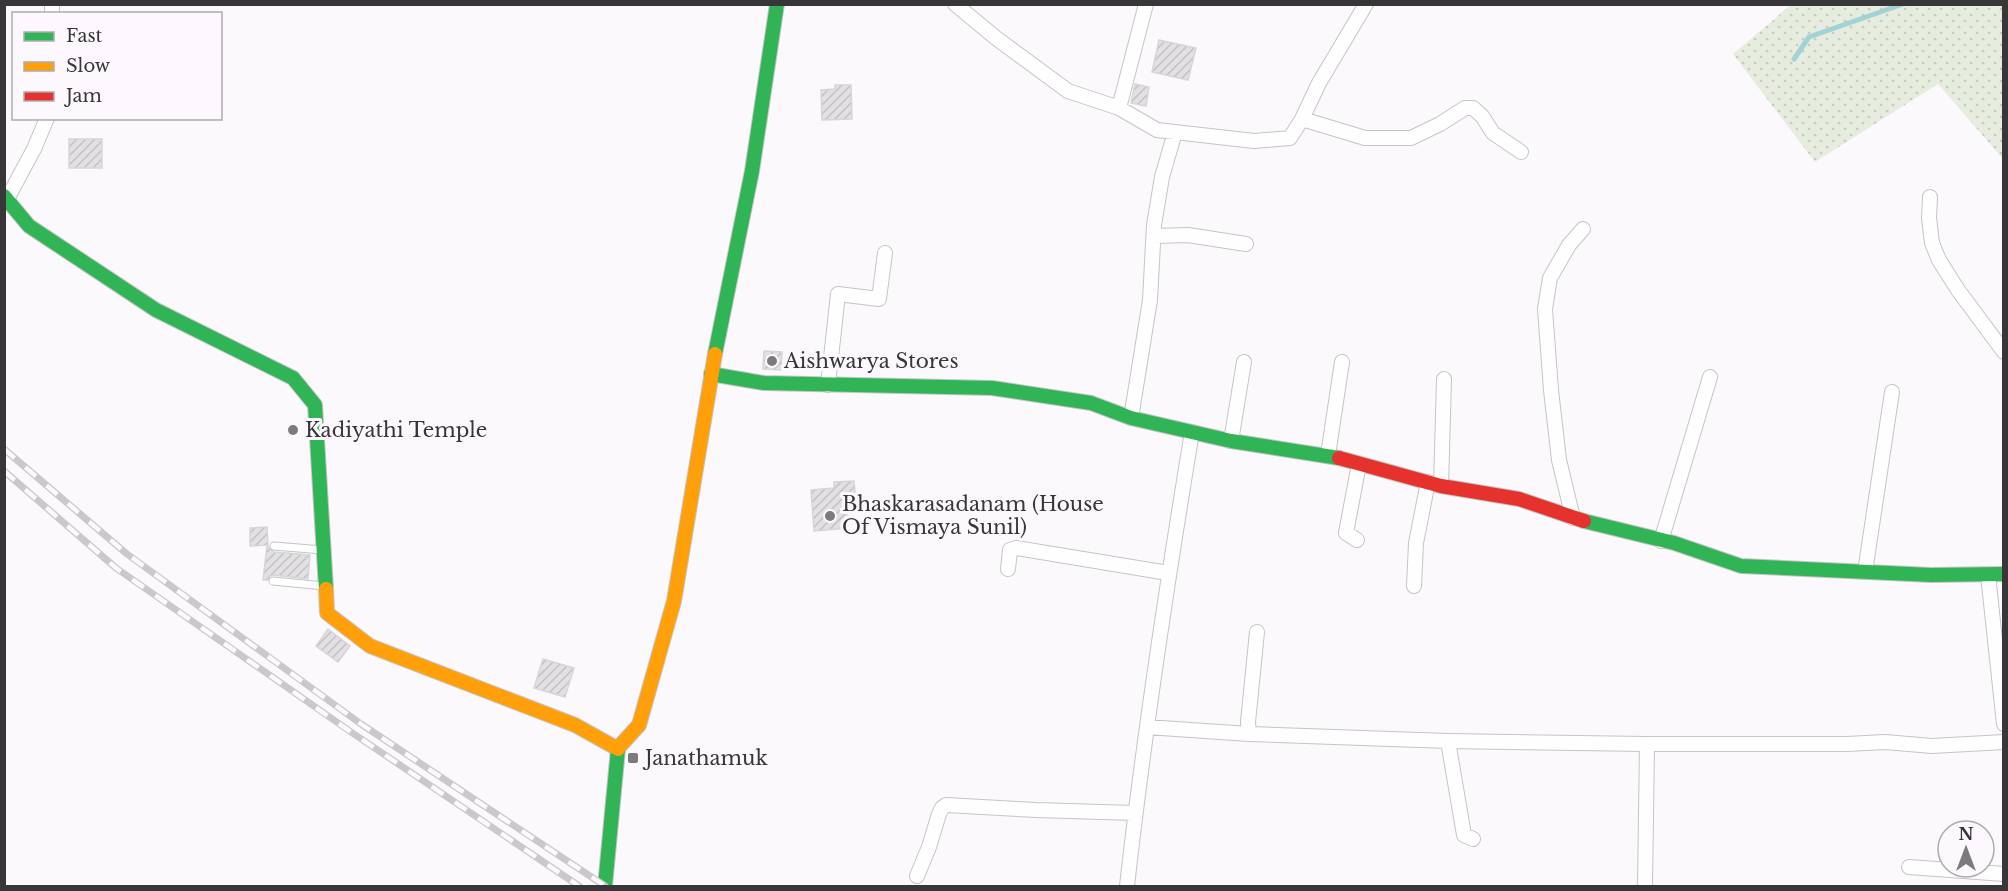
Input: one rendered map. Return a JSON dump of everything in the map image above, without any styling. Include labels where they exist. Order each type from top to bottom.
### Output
[{"type":"main road","points":[[605,886],[618,748],[639,725],[674,601],[711,374],[752,171],[777,4]]},
{"type":"main road","points":[[6,198],[29,226],[156,310],[293,378],[315,405],[327,613],[370,646],[575,725],[618,748]]},
{"type":"main road","points":[[711,374],[764,383],[992,388],[1091,403],[1131,418],[1232,441],[1328,455],[1434,484],[1519,499],[1573,518],[1674,543],[1741,566],[1865,572],[2004,574]]},
{"type":"street","points":[[955,4],[1068,92],[1119,108],[1157,130],[1254,141],[1290,138],[1319,83],[1366,4]]},
{"type":"street","points":[[1119,108],[1146,4]]},
{"type":"street","points":[[1302,119],[1365,138],[1411,138],[1440,124],[1465,108],[1473,108],[1482,116],[1492,133],[1521,152]]},
{"type":"street","points":[[6,198],[34,149],[46,120]]},
{"type":"street","points":[[1131,418],[1150,300],[1154,236],[1162,177],[1175,132]]},
{"type":"street","points":[[1929,197],[1932,243],[1939,260],[2004,352]]},
{"type":"street","points":[[1573,518],[1559,460],[1545,309],[1550,278],[1569,245],[1583,229]]},
{"type":"street","points":[[1154,236],[1199,236],[1246,244]]},
{"type":"street","points":[[828,385],[838,294],[879,299],[885,253]]},
{"type":"street","points":[[1232,441],[1244,362]]},
{"type":"street","points":[[1328,455],[1342,362]]},
{"type":"street","points":[[1661,541],[1710,377]]},
{"type":"street","points":[[1414,586],[1416,543],[1434,484],[1444,379]]},
{"type":"street","points":[[1865,572],[1892,392]]},
{"type":"street","points":[[1127,886],[1168,573],[1192,432]]},
{"type":"street","points":[[1358,540],[1346,533],[1359,464]]},
{"type":"street","points":[[1008,569],[1010,550],[1016,548],[1168,573]]},
{"type":"street","points":[[1988,575],[2004,724]]},
{"type":"street","points":[[1249,734],[1248,722],[1257,632]]},
{"type":"street","points":[[1147,726],[1249,734],[1448,741],[1647,744],[1885,742],[1932,746],[2004,742]]},
{"type":"street","points":[[1448,741],[1464,835],[1473,839]]},
{"type":"street","points":[[1645,886],[1647,744]]},
{"type":"street","points":[[917,876],[929,848],[939,814],[946,805],[1135,813]]},
{"type":"street","points":[[1909,867],[2004,874]]},
{"type":"lane","points":[[274,546],[324,550]]},
{"type":"lane","points":[[273,581],[325,586]]},
{"type":"green space","points":[[1792,4],[2003,5],[2003,159],[1938,84],[1815,162],[1733,54]]},
{"type":"building","points":[[1159,40],[1196,48],[1188,80],[1152,72]]},
{"type":"building","points":[[1135,84],[1149,87],[1146,106],[1131,103]]},
{"type":"building","points":[[835,85],[851,85],[852,119],[822,120],[821,90],[835,89]]},
{"type":"building","points":[[69,139],[102,139],[102,168],[69,168]]},
{"type":"building","name":"Aishwarya Stores","points":[[764,351],[782,352],[781,370],[763,369]]},
{"type":"building","name":"Bhaskarasadanam (House Of Vismaya Sunil)","points":[[854,481],[856,504],[846,505],[848,528],[814,531],[811,490],[834,488],[834,482]]},
{"type":"building","points":[[267,527],[268,545],[250,546],[250,528]]},
{"type":"building","points":[[267,546],[274,552],[310,555],[308,579],[274,575],[268,580],[263,580]]},
{"type":"building","points":[[328,629],[350,646],[338,662],[316,646]]},
{"type":"building","points":[[543,659],[574,668],[565,697],[534,688]]},
{"type":"waterway","points":[[1794,59],[1809,37],[1903,4]]},
{"type":"railway","points":[[4,449],[127,554],[361,724],[605,886]]},
{"type":"railway","points":[[4,471],[116,568],[351,732],[579,886]]},
{"type":"traffic: fast","points":[[715,354],[752,171],[777,4]]},
{"type":"traffic: fast","points":[[4,196],[29,226],[156,310],[293,378],[315,405],[326,589]]},
{"type":"traffic: fast","points":[[711,374],[764,383],[992,388],[1091,403],[1131,418],[1231,441],[1339,458]]},
{"type":"traffic: fast","points":[[1584,521],[1674,543],[1741,566],[1931,575],[2004,574]]},
{"type":"traffic: fast","points":[[605,886],[618,749]]},
{"type":"traffic: slow","points":[[618,748],[639,725],[674,601],[715,354]]},
{"type":"traffic: slow","points":[[326,589],[327,613],[370,646],[575,725],[618,749]]},
{"type":"traffic: jam","points":[[1339,458],[1441,486],[1519,499],[1584,521]]},
{"type":"place","name":"Aishwarya Stores","points":[[772,361]]},
{"type":"place","name":"Kadiyathi Temple","points":[[293,430]]},
{"type":"place","name":"Bhaskarasadanam (House Of Vismaya Sunil)","points":[[830,516]]},
{"type":"place","name":"Janathamuk","points":[[633,758]]}]
